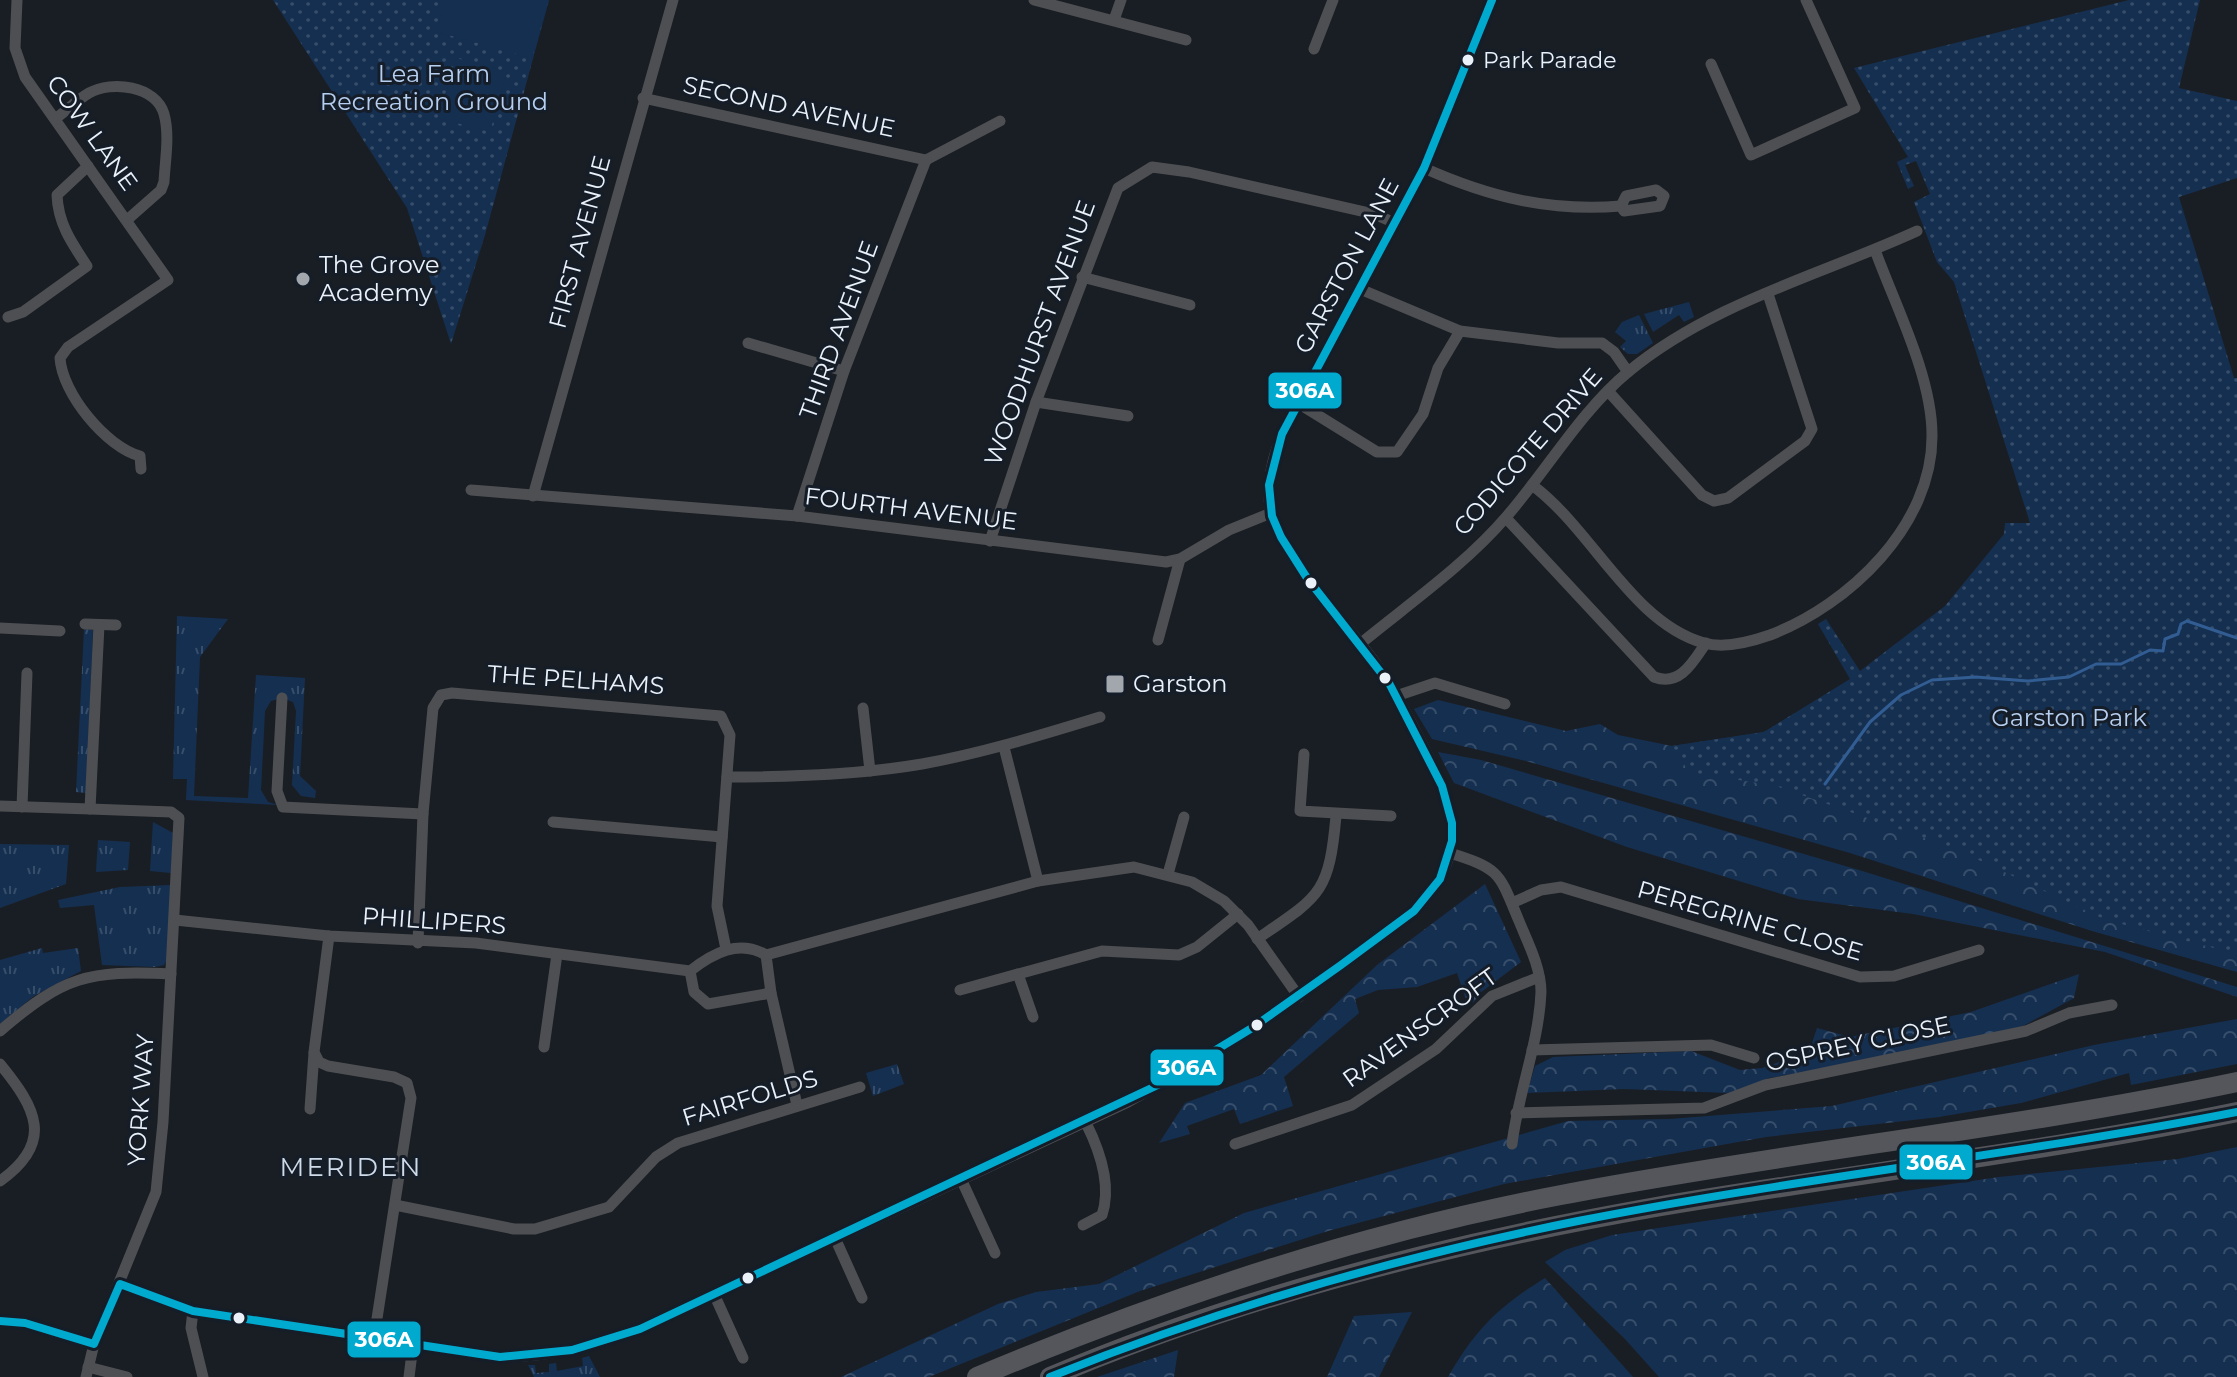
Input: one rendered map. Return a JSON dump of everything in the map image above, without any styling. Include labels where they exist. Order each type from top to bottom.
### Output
[{"type":"highway","points":[[977,1377],[1149,1309],[1268,1270],[1489,1210],[1649,1179],[2030,1121],[2237,1082]]},
{"type":"highway","points":[[1050,1377],[1172,1331],[1292,1292],[1495,1239],[1657,1207],[2049,1147],[2237,1112]]},
{"type":"street","name":"COW LANE","points":[[17,0],[14,38],[25,77],[168,280],[77,341],[60,358],[61,373],[93,425],[122,452],[140,456],[141,469]]},
{"type":"street","name":"FIRST AVENUE","points":[[533,496],[673,0]]},
{"type":"street","points":[[1034,0],[1186,40]]},
{"type":"street","points":[[1114,20],[1121,0]]},
{"type":"street","points":[[1314,49],[1333,0]]},
{"type":"street","name":"GARSTON LANE","points":[[120,1284],[193,1311],[413,1345],[500,1357],[568,1352],[640,1329],[1086,1123],[1206,1060],[1299,997],[1425,900],[1450,853],[1452,817],[1445,789],[1396,696],[1282,540],[1271,513],[1271,468],[1298,403],[1424,168],[1492,0]]},
{"type":"street","points":[[1711,64],[1751,155],[1855,108],[1806,0]]},
{"type":"street","points":[[55,119],[89,93],[109,87],[142,91],[160,104],[166,122],[164,182],[161,190],[127,220]]},
{"type":"street","name":"SECOND AVENUE","points":[[643,98],[926,160]]},
{"type":"street","points":[[926,160],[1000,121]]},
{"type":"street","name":"THIRD AVENUE","points":[[797,516],[844,371],[926,160]]},
{"type":"street","points":[[8,317],[23,312],[87,266],[67,237],[58,213],[57,195],[88,166]]},
{"type":"street","name":"WOODHURST AVENUE","points":[[990,541],[1036,402],[1118,188],[1152,167],[1189,172],[1374,214],[1395,223]]},
{"type":"street","points":[[1424,168],[1457,182],[1530,204],[1569,209],[1621,206]]},
{"type":"street","name":"CODICOTE DRIVE","points":[[1360,644],[1478,546],[1506,518],[1608,391],[1628,372],[1687,331],[1917,231]]},
{"type":"street","points":[[1532,485],[1554,503],[1657,618],[1706,643],[1741,643],[1764,637],[1824,608],[1878,560],[1916,502],[1932,458],[1928,402],[1875,250]]},
{"type":"street","points":[[1082,277],[1190,305]]},
{"type":"street","points":[[1360,289],[1460,331],[1558,343],[1602,343],[1614,352],[1628,372]]},
{"type":"street","points":[[1608,391],[1702,495],[1714,501],[1728,498],[1805,441],[1812,429],[1768,294]]},
{"type":"street","points":[[1298,403],[1377,452],[1397,452],[1423,414],[1438,368],[1460,331]]},
{"type":"street","points":[[748,343],[844,371]]},
{"type":"street","points":[[1036,402],[1128,416]]},
{"type":"street","name":"FOURTH AVENUE","points":[[471,490],[797,516],[1166,562],[1180,559]]},
{"type":"street","points":[[1158,640],[1180,559],[1229,530],[1271,513]]},
{"type":"street","points":[[1506,518],[1654,677],[1664,681],[1683,674],[1706,643]]},
{"type":"street","points":[[85,624],[116,625]]},
{"type":"street","points":[[0,806],[90,809],[99,625]]},
{"type":"street","points":[[0,628],[60,631]]},
{"type":"street","points":[[22,807],[27,673]]},
{"type":"street","points":[[1396,696],[1435,683],[1505,704]]},
{"type":"street","name":"THE PELHAMS","points":[[418,943],[423,814],[433,708],[441,695],[452,693],[715,713],[729,728],[717,906],[726,949]]},
{"type":"street","points":[[282,698],[277,791],[283,807],[423,814]]},
{"type":"street","points":[[863,708],[870,771]]},
{"type":"street","points":[[727,777],[870,771],[1004,747],[1100,717]]},
{"type":"street","points":[[1004,747],[1038,881]]},
{"type":"street","points":[[1304,754],[1300,811],[1336,816],[1391,816]]},
{"type":"street","name":"YORK WAY","points":[[87,1372],[94,1344],[156,1192],[179,818],[176,813],[90,809]]},
{"type":"street","points":[[1257,939],[1310,903],[1328,874],[1336,816]]},
{"type":"street","points":[[1168,874],[1184,817]]},
{"type":"street","points":[[553,822],[722,837]]},
{"type":"street","points":[[1450,853],[1481,862],[1495,870],[1512,903],[1539,977],[1541,992],[1532,1050],[1516,1113],[1512,1144]]},
{"type":"street","points":[[771,993],[708,1004],[694,992],[690,971],[707,957],[726,949],[745,947],[766,955],[1038,881],[1134,867],[1168,874],[1210,891],[1238,914],[1299,997]]},
{"type":"street","name":"PEREGRINE CLOSE","points":[[1512,903],[1541,890],[1561,887],[1860,977],[1894,976],[1979,950]]},
{"type":"street","points":[[960,990],[1102,951],[1179,955],[1197,947],[1238,914]]},
{"type":"street","name":"PHILLIPERS","points":[[175,920],[418,943],[476,943],[690,971]]},
{"type":"street","points":[[310,1109],[329,936]]},
{"type":"street","points":[[544,1047],[557,954]]},
{"type":"street","points":[[766,955],[771,993],[797,1105]]},
{"type":"street","points":[[0,1031],[35,1001],[67,984],[110,971],[171,974]]},
{"type":"street","points":[[1018,974],[1033,1017]]},
{"type":"street","name":"RAVENSCROFT","points":[[1235,1144],[1352,1105],[1436,1049],[1492,996],[1539,977]]},
{"type":"street","name":"OSPREY CLOSE","points":[[1516,1113],[1704,1108],[1765,1085],[2026,1031],[2069,1013],[2112,1005]]},
{"type":"street","points":[[1532,1050],[1711,1045],[1754,1058]]},
{"type":"street","points":[[314,1052],[319,1062],[328,1066],[394,1077],[407,1083],[411,1098],[374,1338]]},
{"type":"street","points":[[0,1064],[26,1099],[36,1129],[33,1146],[19,1167],[0,1181]]},
{"type":"street","name":"FAIRFOLDS","points":[[395,1205],[514,1229],[535,1229],[609,1207],[656,1157],[678,1143],[860,1087]]},
{"type":"street","points":[[1083,1225],[1102,1215],[1106,1187],[1100,1156],[1086,1123]]},
{"type":"street","points":[[962,1181],[995,1253]]},
{"type":"street","points":[[835,1238],[862,1298]]},
{"type":"street","points":[[714,1294],[743,1358]]},
{"type":"street","points":[[193,1311],[191,1328],[199,1376]]},
{"type":"street","points":[[0,1321],[25,1323],[94,1344]]},
{"type":"street","points":[[409,1377],[413,1345]]},
{"type":"street","points":[[87,1372],[127,1377]]},
{"type":"green space","name":"Lea Farm Recreation Ground","points":[[273,0],[549,0],[485,235],[451,344],[407,208]]},
{"type":"green space","points":[[445,0],[549,0],[532,58],[437,32]]},
{"type":"green space","name":"Garston Park","points":[[2129,0],[2200,0],[2179,88],[2237,101],[2237,178],[2179,197],[2234,378],[2237,378],[2237,954],[2106,920],[1953,848],[1776,786],[1689,772],[1672,746],[1764,732],[1850,679],[1818,624],[1826,619],[1860,671],[1945,606],[2004,534],[2005,523],[2030,523],[1954,282],[1937,262],[1914,202],[1930,194],[1916,161],[1905,165],[1914,186],[1908,189],[1897,162],[1908,157],[1854,68]]},
{"type":"green space","points":[[456,58],[507,72],[490,132],[438,118]]},
{"type":"green space","points":[[1689,302],[1694,317],[1684,322],[1679,315],[1653,332],[1644,314]]},
{"type":"green space","points":[[1639,315],[1653,343],[1637,354],[1628,354],[1620,347],[1626,341],[1615,332],[1622,322]]},
{"type":"green space","points":[[177,616],[228,619],[200,657],[194,796],[248,798],[256,675],[305,678],[300,776],[316,791],[315,798],[301,796],[292,785],[296,711],[293,702],[282,698],[271,701],[265,711],[261,790],[268,802],[278,805],[186,800],[187,779],[173,779]]},
{"type":"green space","points":[[84,629],[93,630],[86,793],[76,792]]},
{"type":"green space","points":[[1438,700],[1566,731],[1600,724],[1618,735],[1672,746],[1764,732],[1795,713],[2237,874],[2237,972],[2092,931],[1850,853],[1526,761],[1432,739],[1414,709]]},
{"type":"green space","points":[[1438,752],[1481,760],[1859,870],[2237,987],[2237,997],[2105,952],[1913,914],[1798,899],[1627,847],[1454,783]]},
{"type":"green space","points":[[153,822],[173,833],[171,873],[150,871]]},
{"type":"green space","points":[[98,840],[130,842],[128,870],[96,872]]},
{"type":"green space","points":[[0,844],[69,845],[66,884],[0,908]]},
{"type":"green space","points":[[1485,884],[1521,962],[1480,993],[1473,1003],[1465,997],[1457,973],[1417,987],[1378,990],[1355,999],[1359,1013],[1284,1077],[1293,1106],[1240,1124],[1234,1109],[1187,1126],[1190,1134],[1159,1143],[1185,1103],[1261,1075],[1377,965]]},
{"type":"green space","points":[[171,885],[167,959],[164,965],[155,967],[102,965],[94,905],[60,908],[58,900],[120,887]]},
{"type":"green space","points":[[42,948],[43,953],[78,948],[81,971],[34,996],[0,1024],[0,960]]},
{"type":"green space","points":[[2079,974],[2074,998],[2023,1026],[1850,1065],[1769,1078],[1729,1093],[1624,1089],[1527,1093],[1535,1066],[1553,1057],[1691,1051],[1740,1070],[1762,1068],[1809,1052],[1817,1028],[1850,1037],[1971,1012]]},
{"type":"green space","points":[[2237,1019],[2237,1064],[2131,1085],[2129,1073],[2021,1103],[1939,1117],[1766,1137],[1504,1184],[1328,1231],[1140,1291],[929,1377],[841,1377],[998,1304],[1036,1292],[1099,1284],[1244,1213],[1568,1121],[1670,1119],[1832,1106],[2094,1045]]},
{"type":"green space","points":[[897,1064],[904,1084],[873,1096],[866,1073]]},
{"type":"green space","points":[[2237,1147],[2237,1377],[1659,1377],[1625,1339],[1545,1262],[1565,1250],[1612,1235],[1999,1177],[2178,1159]]},
{"type":"green space","points":[[1545,1278],[1633,1377],[1448,1377],[1489,1321]]},
{"type":"green space","points":[[1412,1312],[1379,1377],[1327,1377],[1354,1316]]},
{"type":"green space","points":[[1178,1350],[1174,1377],[1097,1377]]},
{"type":"green space","points":[[589,1356],[600,1377],[534,1377],[528,1365],[535,1365],[536,1373],[549,1372],[549,1364],[556,1363],[557,1371],[583,1366],[582,1358]]},
{"type":"waterway","points":[[1825,784],[1870,722],[1901,695],[1932,680],[1976,677],[2028,681],[2069,677],[2096,664],[2121,664],[2150,650],[2163,651],[2165,639],[2178,634],[2181,624],[2187,621],[2237,638]]},
{"type":"transit line","name":"306A","points":[[0,1321],[25,1323],[94,1344],[120,1284],[193,1311],[500,1357],[572,1350],[640,1329],[1160,1084],[1252,1028],[1414,911],[1440,879],[1452,841],[1452,823],[1442,786],[1389,683],[1307,578],[1281,537],[1272,516],[1269,485],[1282,434],[1424,168],[1492,0]]},
{"type":"transit line","name":"306A","points":[[1050,1377],[1244,1307],[1376,1268],[1510,1235],[1660,1206],[2237,1112]]},
{"type":"place","name":"Park Parade","points":[[1468,60]]},
{"type":"place","name":"The Grove Academy","points":[[303,279]]},
{"type":"place","name":"Garston","points":[[1115,684]]},
{"type":"district","name":"MERIDEN","points":[[351,1167]]}]
